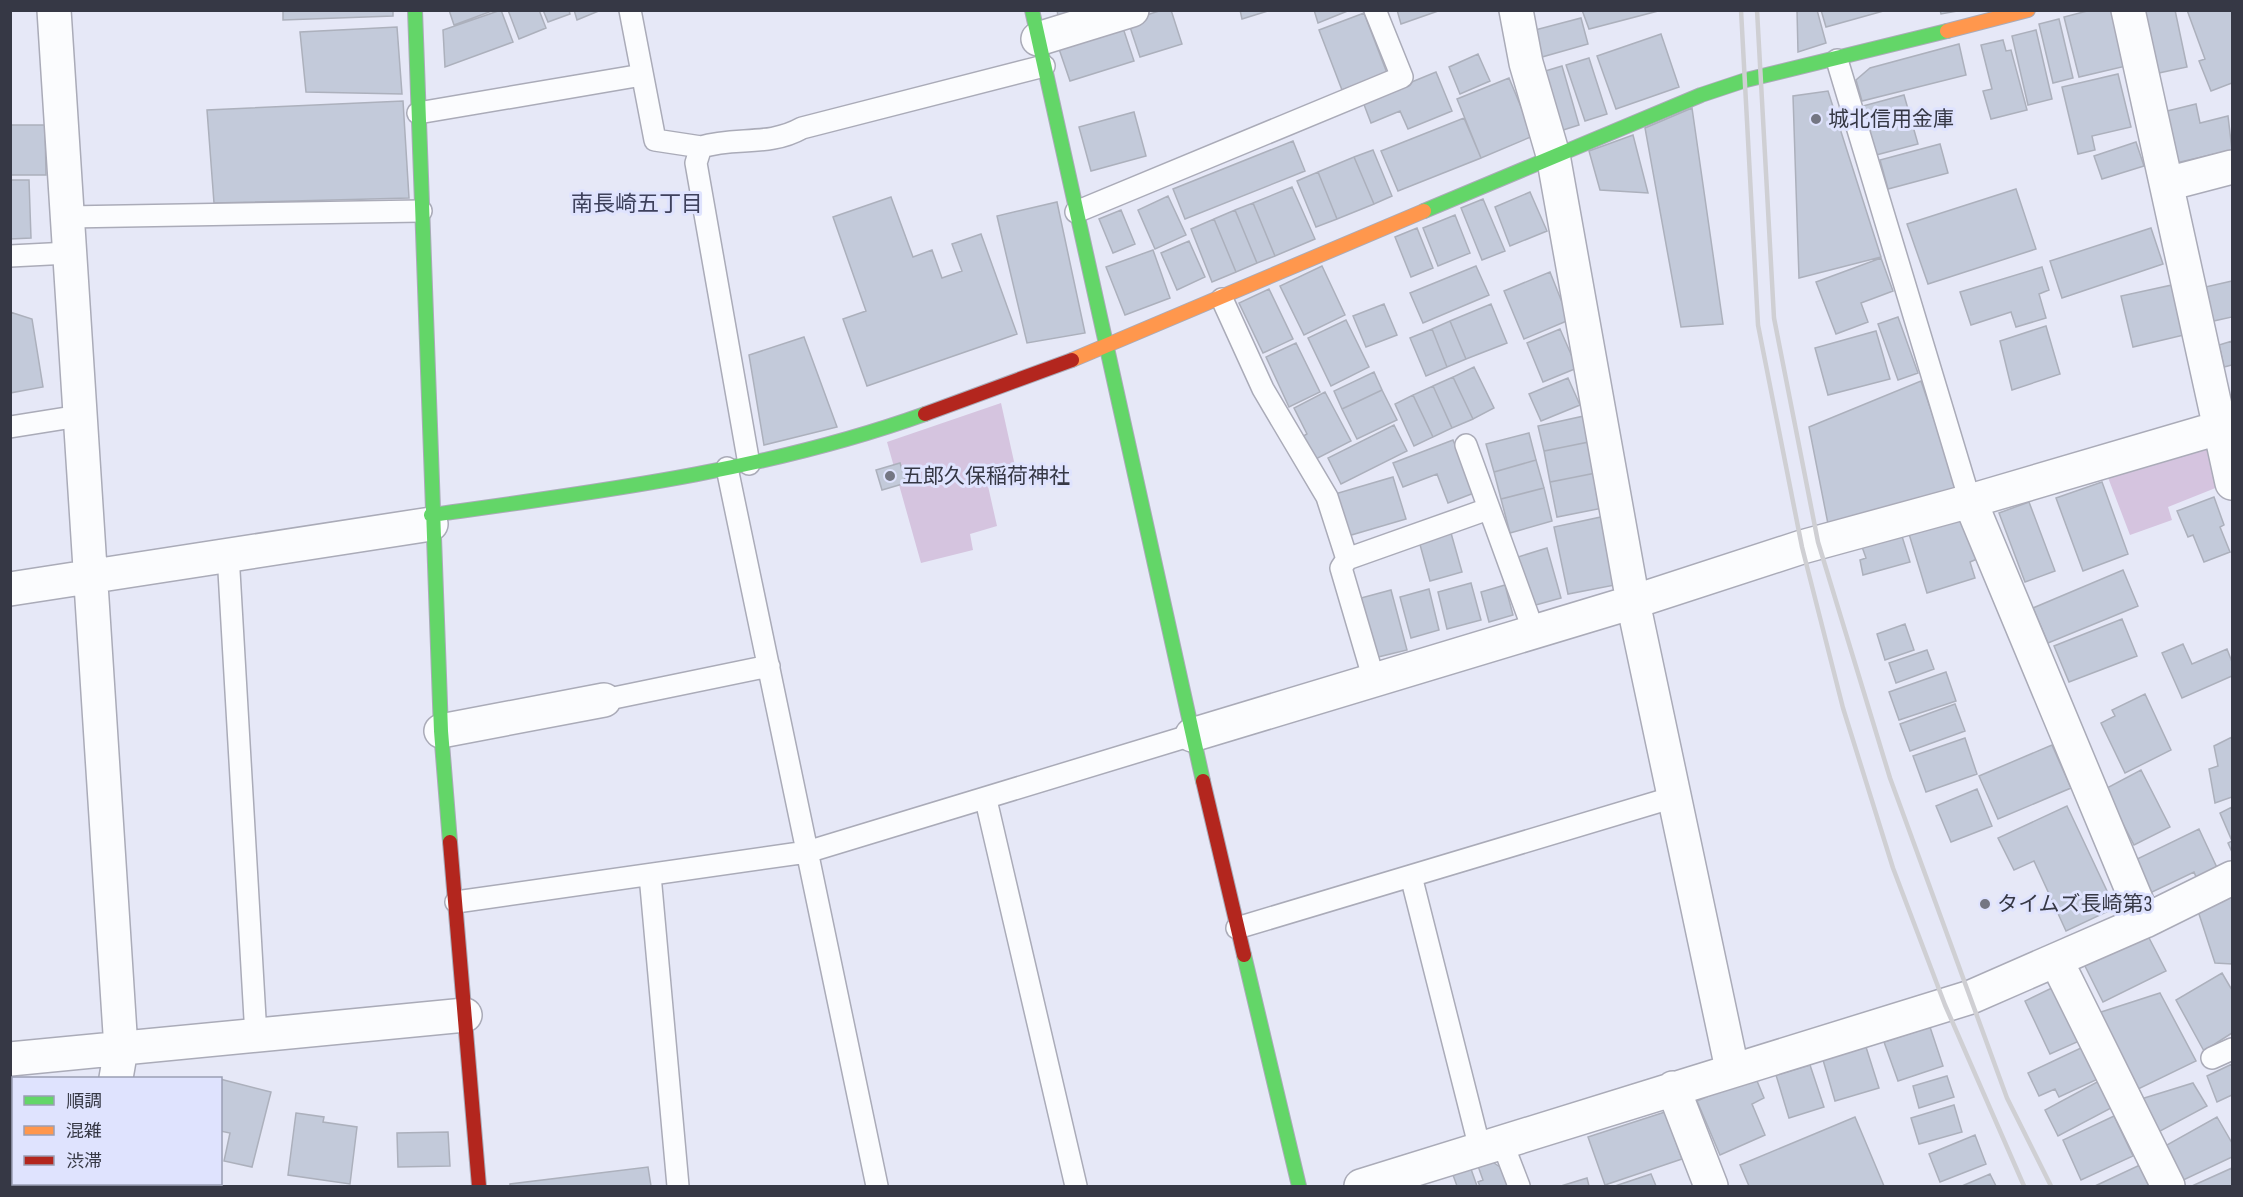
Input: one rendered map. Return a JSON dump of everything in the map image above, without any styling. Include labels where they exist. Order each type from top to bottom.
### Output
[{"type":"street","points":[[54,10],[118,1064]]},
{"type":"street","points":[[415,10],[431,519],[441,731],[479,1186]]},
{"type":"street","points":[[1132,10],[1038,38],[1192,735],[1299,1186]]},
{"type":"street","points":[[1516,10],[1526,63],[1553,155],[1633,602],[1732,1069]]},
{"type":"street","points":[[10,589],[597,492],[749,464],[863,436],[1106,348],[1553,155],[1746,80],[1837,60],[2028,10]]},
{"type":"street","points":[[2128,10],[2167,184],[2226,425],[2232,483]]},
{"type":"street","points":[[2167,184],[2232,166]]},
{"type":"street","points":[[1192,735],[1633,602],[1802,547],[1970,501],[2226,425]]},
{"type":"street","points":[[1970,501],[2145,921]]},
{"type":"street","points":[[441,731],[604,700]]},
{"type":"street","points":[[1360,1186],[1732,1069],[1971,997],[2145,921],[2232,878]]},
{"type":"street","points":[[2056,960],[2168,1186]]},
{"type":"street","points":[[10,1059],[118,1064],[256,1036],[465,1015]]},
{"type":"street","points":[[1673,1088],[1711,1186]]},
{"type":"lane","points":[[630,10],[655,140],[701,147],[715,143],[783,138],[802,128],[1038,38]]},
{"type":"lane","points":[[1076,212],[1402,77],[1376,10]]},
{"type":"lane","points":[[1837,60],[1970,501]]},
{"type":"lane","points":[[418,113],[642,75]]},
{"type":"lane","points":[[701,147],[696,163],[749,464]]},
{"type":"lane","points":[[67,217],[421,211]]},
{"type":"lane","points":[[10,256],[69,253]]},
{"type":"lane","points":[[1222,299],[1263,389],[1327,497],[1347,559]]},
{"type":"lane","points":[[10,427],[79,416]]},
{"type":"lane","points":[[1466,445],[1534,632]]},
{"type":"lane","points":[[727,468],[877,1186]]},
{"type":"lane","points":[[1374,680],[1341,568],[1347,559],[1488,509]]},
{"type":"lane","points":[[228,554],[256,1036]]},
{"type":"lane","points":[[604,700],[769,666]]},
{"type":"lane","points":[[456,902],[807,852],[986,800],[1192,735]]},
{"type":"lane","points":[[1237,928],[1674,797]]},
{"type":"lane","points":[[986,800],[1076,1186]]},
{"type":"lane","points":[[650,875],[678,1186]]},
{"type":"lane","points":[[1411,876],[1491,1145],[1519,1186]]},
{"type":"lane","points":[[2212,1058],[2232,1049]]},
{"type":"shaded area","points":[[1001,403],[1017,475],[988,486],[997,526],[970,534],[973,550],[921,563],[887,442]]},
{"type":"shaded area","points":[[2208,442],[2223,485],[2168,507],[2172,520],[2130,535],[2107,475]]},
{"type":"building","points":[[283,10],[393,10],[393,16],[283,20]]},
{"type":"building","points":[[449,10],[491,10],[492,11],[454,25]]},
{"type":"building","points":[[501,10],[513,42],[445,67],[443,30]]},
{"type":"building","points":[[508,10],[539,10],[546,28],[519,39]]},
{"type":"building","points":[[543,10],[569,10],[570,14],[548,22]]},
{"type":"building","points":[[574,10],[601,10],[577,20]]},
{"type":"building","points":[[1057,10],[1080,10],[1058,16]]},
{"type":"building","points":[[1162,10],[1171,10],[1182,44],[1140,57],[1128,21]]},
{"type":"building","points":[[1240,10],[1271,10],[1242,19]]},
{"type":"building","points":[[1314,10],[1350,10],[1318,23]]},
{"type":"building","points":[[1397,10],[1441,10],[1401,24]]},
{"type":"building","points":[[1582,10],[1662,10],[1589,29]]},
{"type":"building","points":[[1797,10],[1817,10],[1826,43],[1798,52]]},
{"type":"building","points":[[1821,10],[1887,10],[1826,27]]},
{"type":"building","points":[[1940,10],[1963,10],[1941,14]]},
{"type":"building","points":[[2091,10],[2113,11],[2126,66],[2079,77],[2064,17]]},
{"type":"building","points":[[2140,10],[2175,10],[2187,67],[2154,74]]},
{"type":"building","points":[[2187,10],[2232,10],[2232,83],[2211,91],[2199,61],[2205,59]]},
{"type":"building","points":[[1364,13],[1387,73],[1342,90],[1319,30]]},
{"type":"building","points":[[1581,18],[1588,44],[1542,57],[1535,30]]},
{"type":"building","points":[[2059,19],[2073,78],[2053,83],[2039,24]]},
{"type":"building","points":[[1122,25],[1134,61],[1070,81],[1058,46]]},
{"type":"building","points":[[397,27],[402,94],[306,92],[300,32]]},
{"type":"building","points":[[2036,30],[2052,99],[2028,105],[2012,36]]},
{"type":"building","points":[[1661,34],[1679,87],[1616,109],[1597,56]]},
{"type":"building","points":[[2003,40],[2006,51],[2011,50],[2027,110],[1991,119],[1983,91],[1992,89],[1981,45]]},
{"type":"building","points":[[1959,44],[1966,75],[1862,101],[1856,80],[1870,68]]},
{"type":"building","points":[[1478,54],[1490,81],[1460,94],[1449,67]]},
{"type":"building","points":[[1589,58],[1607,114],[1585,121],[1566,65]]},
{"type":"building","points":[[1562,66],[1579,125],[1560,131],[1542,72]]},
{"type":"building","points":[[1436,72],[1452,111],[1408,129],[1400,111],[1371,123],[1363,102]]},
{"type":"building","points":[[2118,74],[2131,127],[2092,136],[2095,150],[2078,154],[2062,87]]},
{"type":"building","points":[[1509,78],[1533,136],[1481,158],[1457,99]]},
{"type":"building","points":[[1828,91],[1881,257],[1799,278],[1793,96]]},
{"type":"building","points":[[1904,95],[1918,144],[1876,155],[1863,106]]},
{"type":"building","points":[[403,101],[409,198],[214,203],[207,110]]},
{"type":"building","points":[[2196,104],[2200,123],[2228,116],[2232,150],[2176,163],[2163,112]]},
{"type":"building","points":[[1692,108],[1723,324],[1681,327],[1645,128]]},
{"type":"building","points":[[1134,112],[1146,156],[1091,171],[1079,127]]},
{"type":"building","points":[[1464,118],[1481,158],[1398,191],[1381,151]]},
{"type":"building","points":[[10,125],[45,125],[46,175],[10,175]]},
{"type":"building","points":[[1633,135],[1648,193],[1600,190],[1589,151]]},
{"type":"building","points":[[1293,141],[1305,171],[1185,219],[1173,189]]},
{"type":"building","points":[[2136,142],[2144,166],[2102,179],[2094,156]]},
{"type":"building","points":[[1940,144],[1948,173],[1888,189],[1880,160]]},
{"type":"building","points":[[1373,150],[1392,196],[1374,204],[1354,157]]},
{"type":"building","points":[[1354,157],[1374,204],[1337,219],[1318,172]]},
{"type":"building","points":[[1318,172],[1337,219],[1316,227],[1297,181]]},
{"type":"building","points":[[10,180],[29,180],[31,238],[10,239]]},
{"type":"building","points":[[1292,187],[1315,239],[1275,256],[1253,203]]},
{"type":"building","points":[[2016,189],[2036,249],[1928,284],[1907,224]]},
{"type":"building","points":[[1530,192],[1547,231],[1510,246],[1495,207]]},
{"type":"building","points":[[1168,196],[1186,235],[1155,249],[1138,210]]},
{"type":"building","points":[[891,197],[913,257],[932,250],[942,278],[962,271],[952,244],[981,234],[1017,334],[867,386],[843,319],[866,311],[833,217]]},
{"type":"building","points":[[1483,199],[1505,251],[1482,260],[1461,208]]},
{"type":"building","points":[[1057,202],[1085,333],[1027,343],[997,216]]},
{"type":"building","points":[[1253,203],[1275,256],[1257,263],[1235,210]]},
{"type":"building","points":[[1121,210],[1135,244],[1113,253],[1099,219]]},
{"type":"building","points":[[1235,210],[1257,263],[1236,272],[1214,219]]},
{"type":"building","points":[[1455,215],[1470,253],[1438,266],[1423,228]]},
{"type":"building","points":[[1214,219],[1236,272],[1212,282],[1191,229]]},
{"type":"building","points":[[1417,228],[1433,268],[1411,277],[1395,237]]},
{"type":"building","points":[[2151,228],[2163,264],[2062,298],[2050,261]]},
{"type":"building","points":[[1189,241],[1205,277],[1177,290],[1161,253]]},
{"type":"building","points":[[1153,250],[1170,298],[1125,315],[1106,267]]},
{"type":"building","points":[[1881,258],[1893,291],[1861,303],[1868,322],[1836,334],[1816,282]]},
{"type":"building","points":[[1322,266],[1345,315],[1304,335],[1280,286]]},
{"type":"building","points":[[1476,266],[1489,295],[1423,323],[1410,293]]},
{"type":"building","points":[[2042,267],[2049,290],[2039,294],[2046,318],[2016,327],[2011,312],[1971,325],[1960,292]]},
{"type":"building","points":[[1550,272],[1569,320],[1524,339],[1504,291]]},
{"type":"building","points":[[2232,281],[2232,317],[2209,322],[2201,288]]},
{"type":"building","points":[[2172,285],[2184,335],[2133,347],[2121,296]]},
{"type":"building","points":[[1269,289],[1293,339],[1263,353],[1239,303]]},
{"type":"building","points":[[1384,304],[1397,335],[1366,347],[1353,316]]},
{"type":"building","points":[[1491,304],[1507,343],[1466,359],[1450,321]]},
{"type":"building","points":[[10,312],[32,319],[43,387],[10,393]]},
{"type":"building","points":[[1898,317],[1918,373],[1898,380],[1878,324]]},
{"type":"building","points":[[1346,320],[1369,367],[1331,386],[1308,338]]},
{"type":"building","points":[[1450,321],[1466,359],[1447,367],[1432,329]]},
{"type":"building","points":[[2046,326],[2060,374],[2012,390],[2000,341]]},
{"type":"building","points":[[1432,329],[1447,367],[1426,376],[1410,338]]},
{"type":"building","points":[[1560,329],[1577,368],[1543,382],[1527,343]]},
{"type":"building","points":[[1876,331],[1890,379],[1828,395],[1815,348]]},
{"type":"building","points":[[804,337],[837,427],[764,445],[749,355]]},
{"type":"building","points":[[2232,341],[2232,365],[2224,367],[2219,345]]},
{"type":"building","points":[[1296,343],[1320,392],[1289,407],[1266,357]]},
{"type":"building","points":[[1474,367],[1494,408],[1473,419],[1453,377]]},
{"type":"building","points":[[1374,372],[1382,390],[1342,409],[1334,391]]},
{"type":"building","points":[[1453,377],[1473,419],[1452,428],[1433,386]]},
{"type":"building","points":[[1568,378],[1580,405],[1541,421],[1529,394]]},
{"type":"building","points":[[1921,381],[1960,495],[1829,529],[1809,427]]},
{"type":"building","points":[[1433,386],[1452,428],[1433,437],[1413,395]]},
{"type":"building","points":[[1382,390],[1397,420],[1357,439],[1342,409]]},
{"type":"building","points":[[1325,392],[1351,441],[1310,462],[1298,439],[1307,434],[1294,408]]},
{"type":"building","points":[[1413,395],[1433,437],[1414,446],[1395,404]]},
{"type":"building","points":[[1584,416],[1589,442],[1544,451],[1538,426]]},
{"type":"building","points":[[1394,425],[1407,451],[1341,484],[1328,458]]},
{"type":"building","points":[[1529,433],[1536,460],[1494,472],[1486,444]]},
{"type":"building","points":[[1453,440],[1474,493],[1448,503],[1437,474],[1403,487],[1393,463]]},
{"type":"building","points":[[1589,442],[1596,473],[1550,482],[1544,451]]},
{"type":"building","points":[[1536,460],[1544,488],[1501,499],[1494,472]]},
{"type":"building","points":[[900,463],[906,483],[882,490],[876,470]]},
{"type":"building","points":[[1596,473],[1603,508],[1557,517],[1550,482]]},
{"type":"building","points":[[1393,477],[1406,519],[1348,536],[1335,494]]},
{"type":"building","points":[[2102,482],[2128,554],[2083,571],[2056,498]]},
{"type":"building","points":[[1544,488],[1552,521],[1510,533],[1501,499]]},
{"type":"building","points":[[2214,497],[2224,525],[2220,527],[2230,552],[2204,562],[2193,535],[2188,537],[2177,511]]},
{"type":"building","points":[[2029,502],[2055,571],[2025,582],[1999,513]]},
{"type":"building","points":[[1601,517],[1615,585],[1568,594],[1554,527]]},
{"type":"building","points":[[1964,517],[1977,559],[1970,562],[1975,578],[1927,593],[1909,534]]},
{"type":"building","points":[[1451,533],[1462,572],[1430,581],[1419,541]]},
{"type":"building","points":[[1901,533],[1910,562],[1863,575],[1860,560],[1866,558],[1861,544]]},
{"type":"building","points":[[1547,548],[1561,598],[1532,606],[1518,557]]},
{"type":"building","points":[[2123,570],[2138,606],[2048,643],[2033,608]]},
{"type":"building","points":[[1471,583],[1481,620],[1447,629],[1438,592]]},
{"type":"building","points":[[1505,585],[1513,615],[1489,622],[1481,592]]},
{"type":"building","points":[[1429,589],[1439,630],[1411,638],[1400,597]]},
{"type":"building","points":[[1391,590],[1407,650],[1378,657],[1361,598]]},
{"type":"building","points":[[2122,619],[2137,656],[2069,682],[2054,646]]},
{"type":"building","points":[[1905,624],[1914,650],[1885,660],[1877,634]]},
{"type":"building","points":[[2183,644],[2192,664],[2227,649],[2232,662],[2232,676],[2182,698],[2162,653]]},
{"type":"building","points":[[1927,650],[1934,669],[1896,683],[1889,663]]},
{"type":"building","points":[[1946,672],[1956,701],[1899,720],[1889,692]]},
{"type":"building","points":[[2145,694],[2171,750],[2125,773],[2101,723],[2115,716],[2112,710]]},
{"type":"building","points":[[1955,704],[1965,731],[1910,751],[1900,724]]},
{"type":"building","points":[[2232,737],[2232,797],[2215,803],[2209,769],[2218,766],[2214,746]]},
{"type":"building","points":[[1965,738],[1977,774],[1926,792],[1913,756]]},
{"type":"building","points":[[2052,745],[2071,788],[1998,819],[1979,776]]},
{"type":"building","points":[[2141,770],[2170,827],[2134,845],[2105,789]]},
{"type":"building","points":[[1977,789],[1992,826],[1951,842],[1936,806]]},
{"type":"building","points":[[2067,806],[2115,908],[2066,931],[2034,861],[2014,870],[1998,838]]},
{"type":"building","points":[[2232,807],[2232,841],[2220,813]]},
{"type":"building","points":[[2199,829],[2219,872],[2198,882],[2194,872],[2150,893],[2135,860]]},
{"type":"building","points":[[2232,891],[2232,964],[2215,963],[2198,911]]},
{"type":"building","points":[[2147,934],[2166,971],[2103,1002],[2084,964]]},
{"type":"building","points":[[2222,973],[2232,990],[2232,1033],[2204,1051],[2176,1000]]},
{"type":"building","points":[[2060,984],[2086,1038],[2050,1054],[2025,1001]]},
{"type":"building","points":[[2160,993],[2196,1061],[2132,1092],[2098,1013]]},
{"type":"building","points":[[1930,1027],[1943,1066],[1898,1081],[1884,1042]]},
{"type":"building","points":[[1866,1047],[1879,1088],[1835,1101],[1823,1060]]},
{"type":"building","points":[[2083,1047],[2098,1079],[2059,1097],[2055,1089],[2039,1096],[2028,1073]]},
{"type":"building","points":[[2232,1064],[2232,1095],[2217,1102],[2207,1076]]},
{"type":"building","points":[[1810,1065],[1824,1107],[1789,1118],[1776,1075]]},
{"type":"building","points":[[1755,1076],[1764,1098],[1752,1104],[1765,1135],[1720,1155],[1697,1101]]},
{"type":"building","points":[[1947,1076],[1954,1097],[1919,1108],[1913,1086]]},
{"type":"building","points":[[222,1080],[271,1092],[252,1167],[224,1161],[230,1133],[222,1131]]},
{"type":"building","points":[[2099,1081],[2113,1107],[2058,1136],[2045,1110]]},
{"type":"building","points":[[2193,1083],[2207,1106],[2151,1136],[2141,1099]]},
{"type":"building","points":[[1954,1105],[1962,1132],[1919,1144],[1911,1118]]},
{"type":"building","points":[[1665,1112],[1682,1159],[1605,1185],[1588,1137]]},
{"type":"building","points":[[296,1113],[324,1117],[323,1122],[357,1127],[350,1184],[288,1175]]},
{"type":"building","points":[[2114,1116],[2133,1156],[2081,1180],[2063,1140]]},
{"type":"building","points":[[1855,1117],[1884,1186],[1749,1186],[1740,1165]]},
{"type":"building","points":[[2217,1117],[2232,1143],[2232,1157],[2177,1183],[2165,1146]]},
{"type":"building","points":[[448,1132],[450,1166],[398,1167],[397,1133]]},
{"type":"building","points":[[1975,1135],[1986,1164],[1940,1182],[1929,1154]]},
{"type":"building","points":[[1491,1161],[1500,1167],[1508,1186],[1480,1186],[1478,1182],[1483,1180],[1478,1166]]},
{"type":"building","points":[[2142,1164],[2152,1186],[2095,1186]]},
{"type":"building","points":[[648,1167],[651,1186],[510,1186],[510,1184]]},
{"type":"building","points":[[2232,1168],[2232,1186],[2192,1186]]},
{"type":"building","points":[[1471,1169],[1477,1186],[1457,1186],[1453,1175]]},
{"type":"building","points":[[1651,1174],[1656,1186],[1615,1186]]},
{"type":"building","points":[[1990,1174],[1996,1186],[1962,1186]]},
{"type":"building","points":[[1587,1178],[1589,1186],[1561,1186]]},
{"type":"railway","points":[[1741,10],[1758,325],[1802,547],[1843,708],[1893,868],[1945,1005],[2024,1186]]},
{"type":"railway","points":[[1757,10],[1774,318],[1818,542],[1890,778],[2007,1098],[2051,1186]]},
{"type":"traffic: fast","points":[[415,10],[441,731],[450,842]]},
{"type":"traffic: fast","points":[[1032,10],[1203,781]]},
{"type":"traffic: fast","points":[[1424,211],[1701,95],[1746,80],[1947,31]]},
{"type":"traffic: fast","points":[[431,515],[556,498],[743,465],[865,434],[925,414]]},
{"type":"traffic: fast","points":[[1244,955],[1299,1186]]},
{"type":"traffic: slow","points":[[1947,31],[2028,10]]},
{"type":"traffic: slow","points":[[1072,360],[1424,211]]},
{"type":"traffic: jam","points":[[925,414],[1072,360]]},
{"type":"traffic: jam","points":[[1203,781],[1244,955]]},
{"type":"traffic: jam","points":[[450,842],[479,1186]]},
{"type":"place","name":"城北信用金庫","points":[[1816,119]]},
{"type":"place","name":"五郎久保稲荷神社","points":[[890,476]]},
{"type":"place","name":"タイムズ長崎第3","points":[[1985,904]]},
{"type":"district","name":"南長崎五丁目","points":[[637,204]]}]
